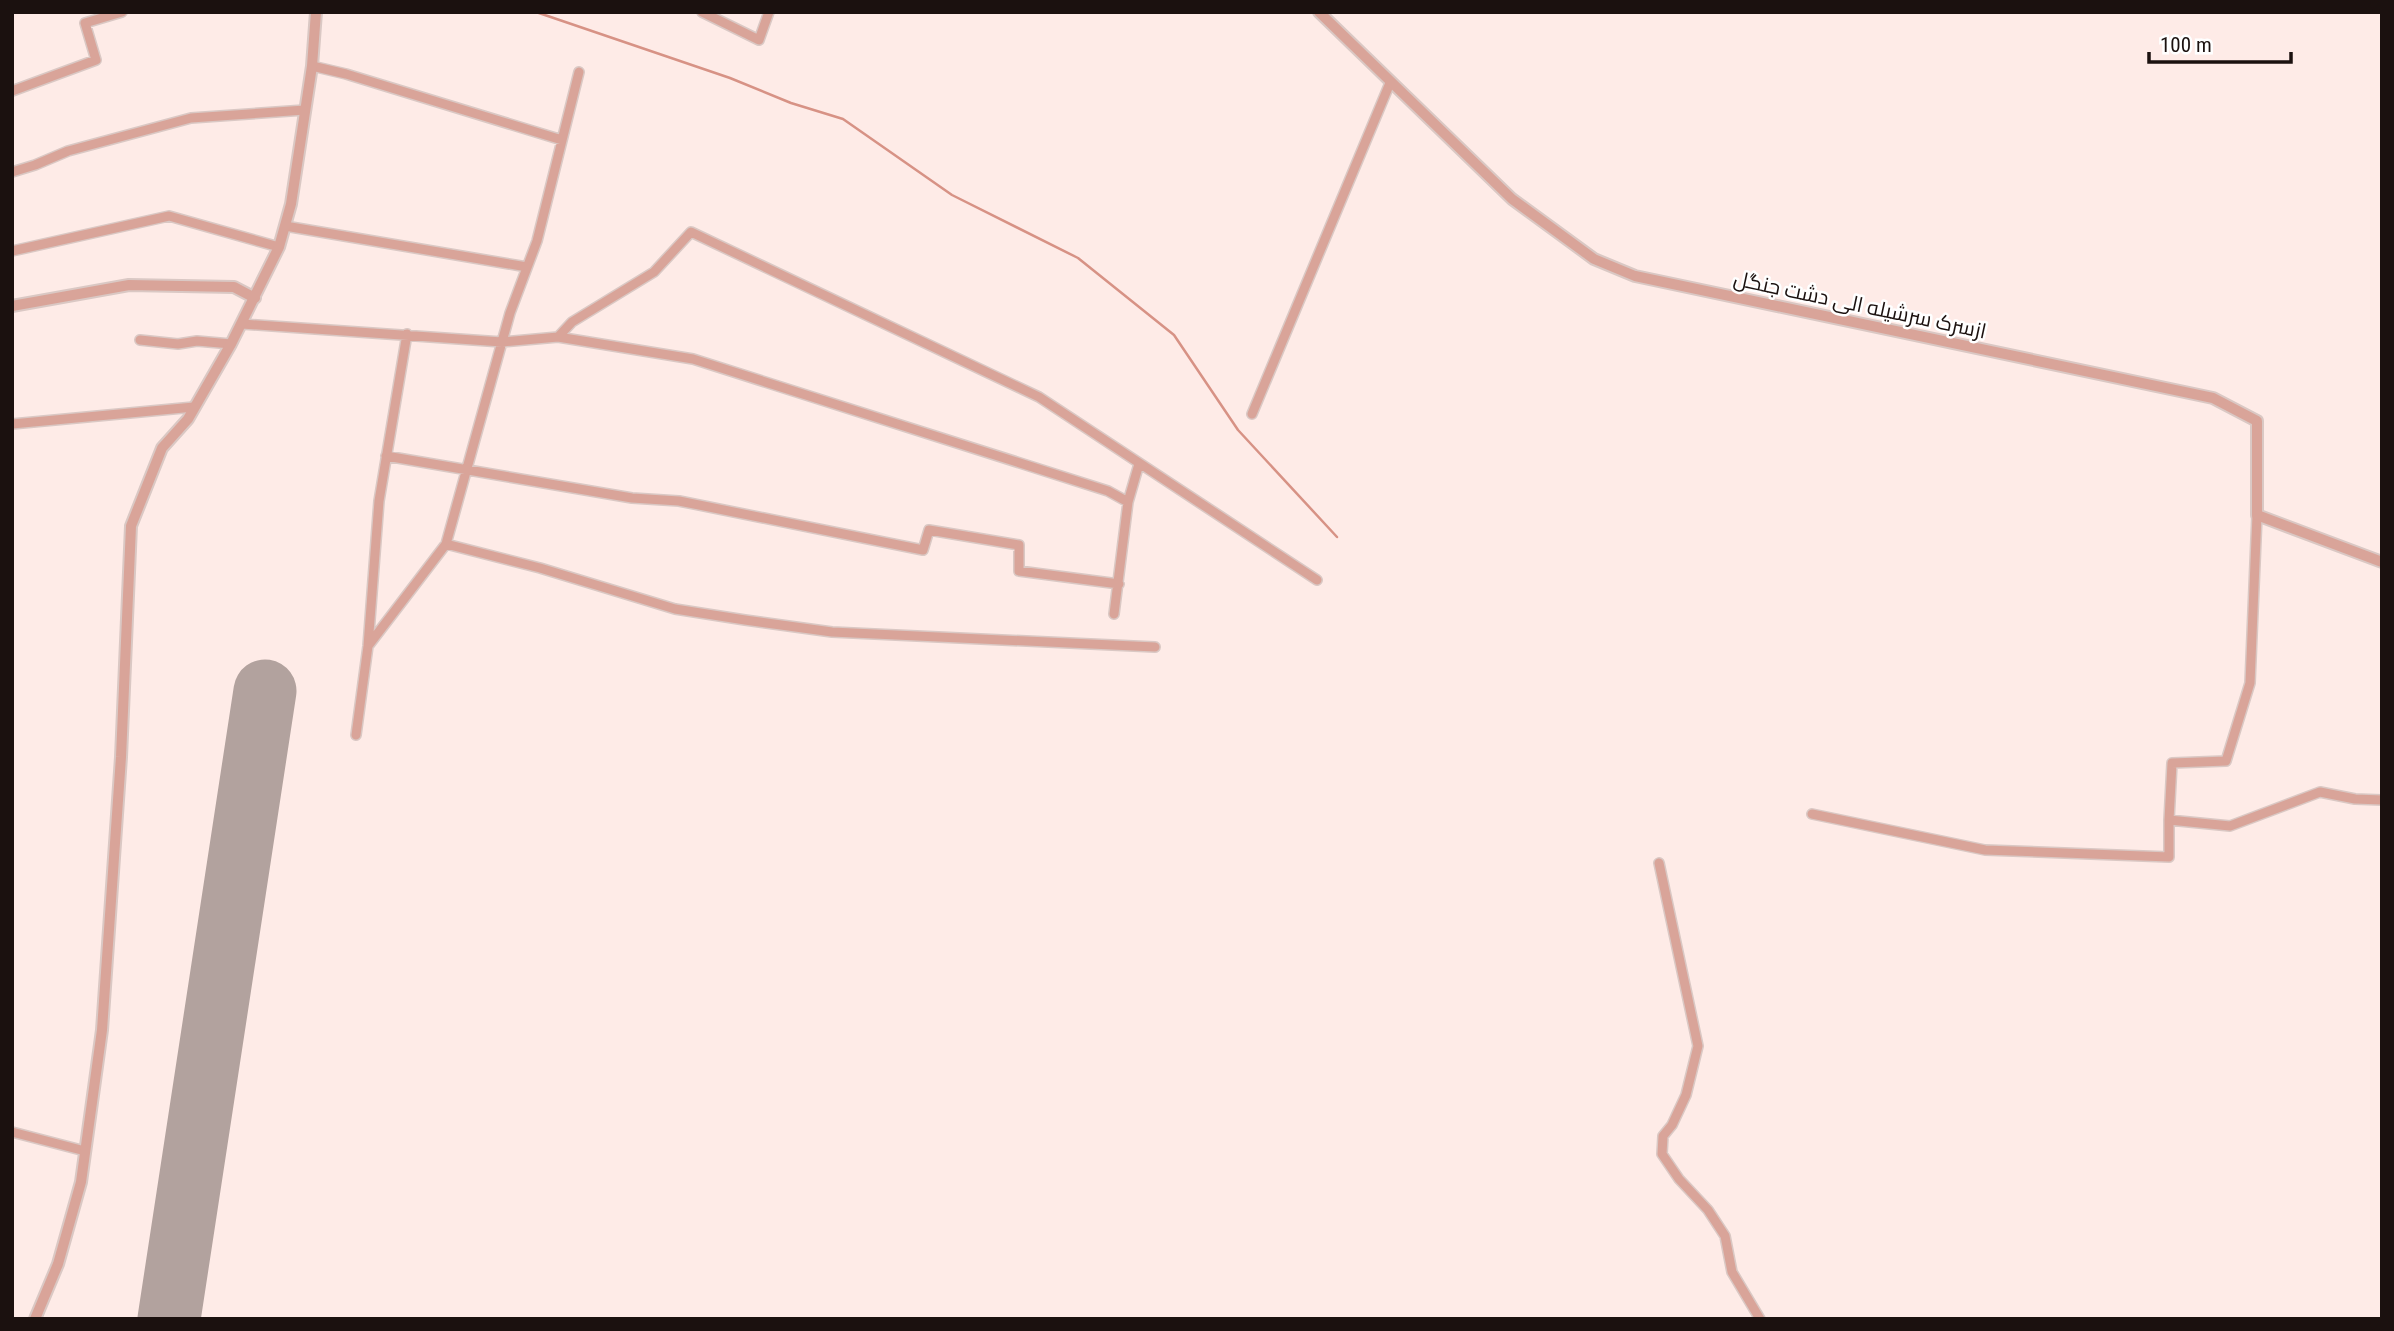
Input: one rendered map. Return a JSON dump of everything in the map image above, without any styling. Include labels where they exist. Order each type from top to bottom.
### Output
[{"type":"street","points":[[12,91],[96,60],[85,23],[122,12]]},
{"type":"street","points":[[35,1319],[58,1264],[81,1182],[103,1016],[121,757],[131,526],[162,449],[188,419],[232,344],[279,247],[291,204],[312,66],[316,12]]},
{"type":"street","points":[[702,12],[759,40],[769,12]]},
{"type":"street","name":"ازسرک سرشیله الی دشت جنگل","points":[[1319,12],[1512,199],[1594,259],[1635,276],[2213,398],[2257,421],[2257,515]]},
{"type":"street","points":[[312,66],[562,140]]},
{"type":"street","points":[[368,646],[446,544],[502,341],[537,241],[579,72]]},
{"type":"street","points":[[1252,414],[1390,83]]},
{"type":"street","points":[[12,172],[68,151],[191,118],[305,110]]},
{"type":"street","points":[[12,251],[169,216],[279,247]]},
{"type":"street","points":[[285,226],[527,267]]},
{"type":"street","points":[[558,337],[572,322],[654,272],[691,232],[1039,397],[1317,580]]},
{"type":"street","points":[[12,306],[129,285],[234,287],[255,298]]},
{"type":"street","points":[[242,324],[502,341],[558,337],[693,359],[1108,491],[1128,502]]},
{"type":"street","points":[[356,736],[368,646],[379,501],[407,334]]},
{"type":"street","points":[[140,340],[178,344],[197,341],[232,344]]},
{"type":"street","points":[[12,424],[194,407]]},
{"type":"street","points":[[386,456],[632,498],[679,501],[923,550],[929,530],[1019,545],[1019,571],[1119,584]]},
{"type":"street","points":[[1114,614],[1128,502],[1139,464]]},
{"type":"street","points":[[1812,814],[1985,850],[2169,857],[2172,763],[2226,761],[2250,683],[2257,515],[2382,562]]},
{"type":"street","points":[[446,544],[540,568],[675,609],[745,620],[832,632],[1154,647]]},
{"type":"street","points":[[2169,820],[2230,826],[2320,792],[2355,799],[2382,800]]},
{"type":"street","points":[[1659,863],[1698,1046],[1686,1095],[1672,1125],[1663,1136],[1662,1154],[1679,1179],[1708,1210],[1725,1236],[1732,1272],[1760,1319]]},
{"type":"street","points":[[12,1132],[85,1151]]},
{"type":"waterway","points":[[536,12],[843,119],[952,195],[1078,258],[1174,335],[1238,430],[1337,537]]},
{"type":"runway","points":[[169,1319],[265,691]]}]
